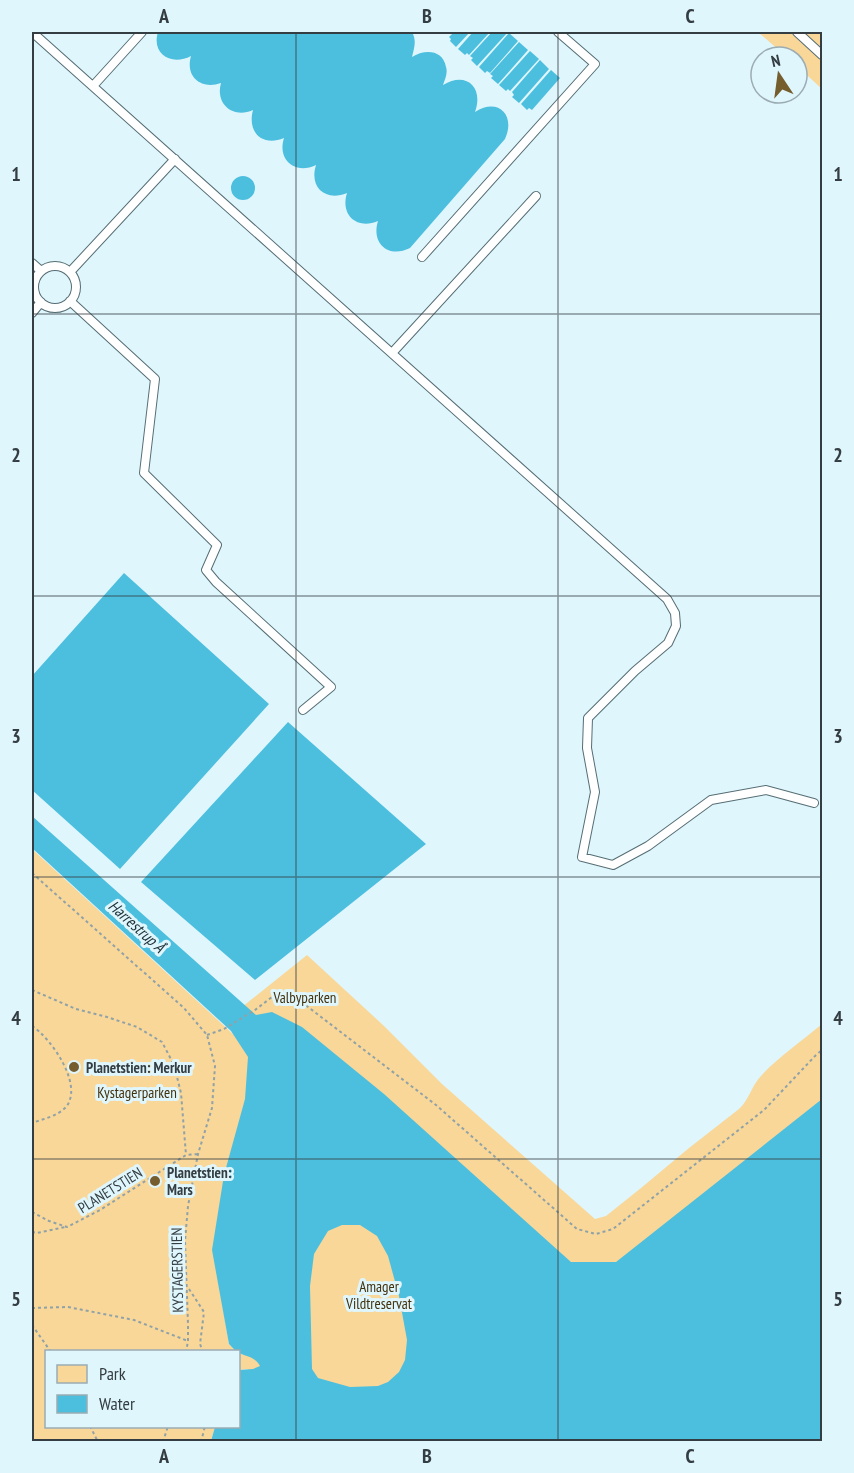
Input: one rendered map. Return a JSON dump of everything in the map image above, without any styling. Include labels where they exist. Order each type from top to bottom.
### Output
[{"type":"lane","points":[[32,32],[667,598],[675,613],[676,626],[668,643],[635,671],[588,718],[587,748],[595,792],[582,858],[613,865],[648,846],[711,800],[766,790],[814,803]]},
{"type":"lane","points":[[93,86],[142,32]]},
{"type":"lane","points":[[422,257],[594,64],[558,32]]},
{"type":"lane","points":[[797,32],[822,55]]},
{"type":"lane","points":[[70,272],[175,159]]},
{"type":"lane","points":[[393,353],[536,196]]},
{"type":"lane","points":[[32,263],[41,271]]},
{"type":"lane","points":[[53,266],[65,268],[70,272],[76,284],[76,290],[65,305],[52,308],[36,297],[34,283],[41,271],[53,266]]},
{"type":"lane","points":[[70,301],[154,379],[144,473],[217,545],[206,570],[216,582],[331,687],[303,710]]},
{"type":"lane","points":[[32,313],[41,302]]},
{"type":"path","name":"KYSTAGERSTIEN","points":[[32,873],[184,1008],[207,1035],[215,1066],[212,1108],[198,1154],[188,1206],[185,1241],[186,1350]]},
{"type":"path","points":[[32,990],[76,1009],[137,1027],[162,1042],[174,1065],[181,1093],[186,1155]]},
{"type":"path","points":[[207,1035],[224,1029],[272,997],[285,993],[295,997],[436,1105],[577,1229],[596,1233],[613,1229],[764,1110],[822,1050]]},
{"type":"path","points":[[32,1026],[60,1057],[69,1078],[71,1094],[65,1108],[32,1123]]},
{"type":"path","name":"PLANETSTIEN","points":[[32,1212],[67,1227],[99,1210],[186,1155],[198,1154]]},
{"type":"path","points":[[32,1232],[67,1227]]},
{"type":"path","points":[[187,1286],[204,1312],[200,1344],[202,1350]]},
{"type":"path","points":[[32,1308],[68,1307],[134,1320],[188,1341]]},
{"type":"path","points":[[32,1324],[50,1350]]},
{"type":"path","points":[[91,1428],[98,1442]]},
{"type":"green space","points":[[758,32],[822,32],[822,89],[809,77],[809,45],[773,45]]},
{"type":"green space","points":[[32,849],[233,1034],[554,1248],[380,1093],[251,1015],[242,1007],[307,955],[383,1025],[442,1084],[595,1219],[606,1216],[739,1109],[767,1070],[822,1024],[822,1441],[240,1426],[248,1369],[240,1370],[240,1353],[245,1355],[223,1308],[229,1344],[235,1350],[45,1350],[45,1428],[215,1428],[211,1441],[32,1441]]},
{"type":"water","points":[[158,32],[412,32],[415,41],[412,57],[432,52],[441,57],[447,69],[443,85],[459,80],[471,84],[477,95],[475,112],[483,108],[498,108],[506,116],[508,130],[505,139],[410,248],[395,252],[383,247],[379,242],[376,229],[378,221],[363,224],[352,219],[346,208],[347,193],[332,196],[321,191],[315,180],[316,165],[301,168],[289,164],[283,153],[284,138],[269,141],[258,136],[252,125],[253,110],[239,113],[227,108],[221,97],[221,83],[207,85],[196,80],[190,70],[191,56],[177,60],[170,59],[160,52]]},
{"type":"water","points":[[454,32],[470,32],[456,47],[449,37]]},
{"type":"water","points":[[473,32],[490,32],[469,55],[467,53],[465,55],[458,49]]},
{"type":"water","points":[[492,32],[508,32],[477,66],[470,56]]},
{"type":"water","points":[[509,33],[518,41],[490,73],[487,71],[485,73],[479,67]]},
{"type":"water","points":[[519,42],[528,50],[498,84],[490,74]]},
{"type":"water","points":[[530,51],[539,59],[510,91],[508,89],[506,91],[499,85]]},
{"type":"water","points":[[540,60],[549,69],[519,103],[512,97],[514,95],[512,92]]},
{"type":"water","points":[[551,70],[560,78],[532,110],[529,108],[527,110],[521,104]]},
{"type":"water","points":[[243,176],[252,179],[255,188],[252,197],[243,200],[234,197],[231,188],[234,179]]},
{"type":"water","points":[[124,573],[269,704],[120,869],[32,790],[32,676]]},
{"type":"water","points":[[288,722],[426,844],[255,980],[141,882]]},
{"type":"water","name":"Amager Vildtreservat","points":[[32,816],[256,1015],[272,1012],[302,1027],[384,1094],[571,1262],[616,1262],[822,1099],[822,1441],[211,1441],[215,1428],[240,1428],[240,1370],[260,1366],[254,1359],[240,1353],[240,1350],[236,1350],[229,1344],[212,1250],[224,1175],[245,1099],[248,1057],[231,1031],[32,848]],"holes":[[[342,1225],[360,1225],[377,1236],[388,1256],[399,1296],[407,1340],[405,1360],[399,1372],[388,1382],[378,1386],[350,1387],[318,1378],[312,1369],[310,1286],[314,1254],[328,1231]]]},
{"type":"place","name":"Planetstien: Merkur","points":[[74,1067]]},
{"type":"place","name":"Planetstien: Mars","points":[[155,1181]]},
{"type":"water label","name":"Harrestrup Å","points":[[137,926]]},
{"type":"park label","name":"Valbyparken","points":[[305,997]]},
{"type":"park label","name":"Kystagerparken","points":[[137,1092]]}]
